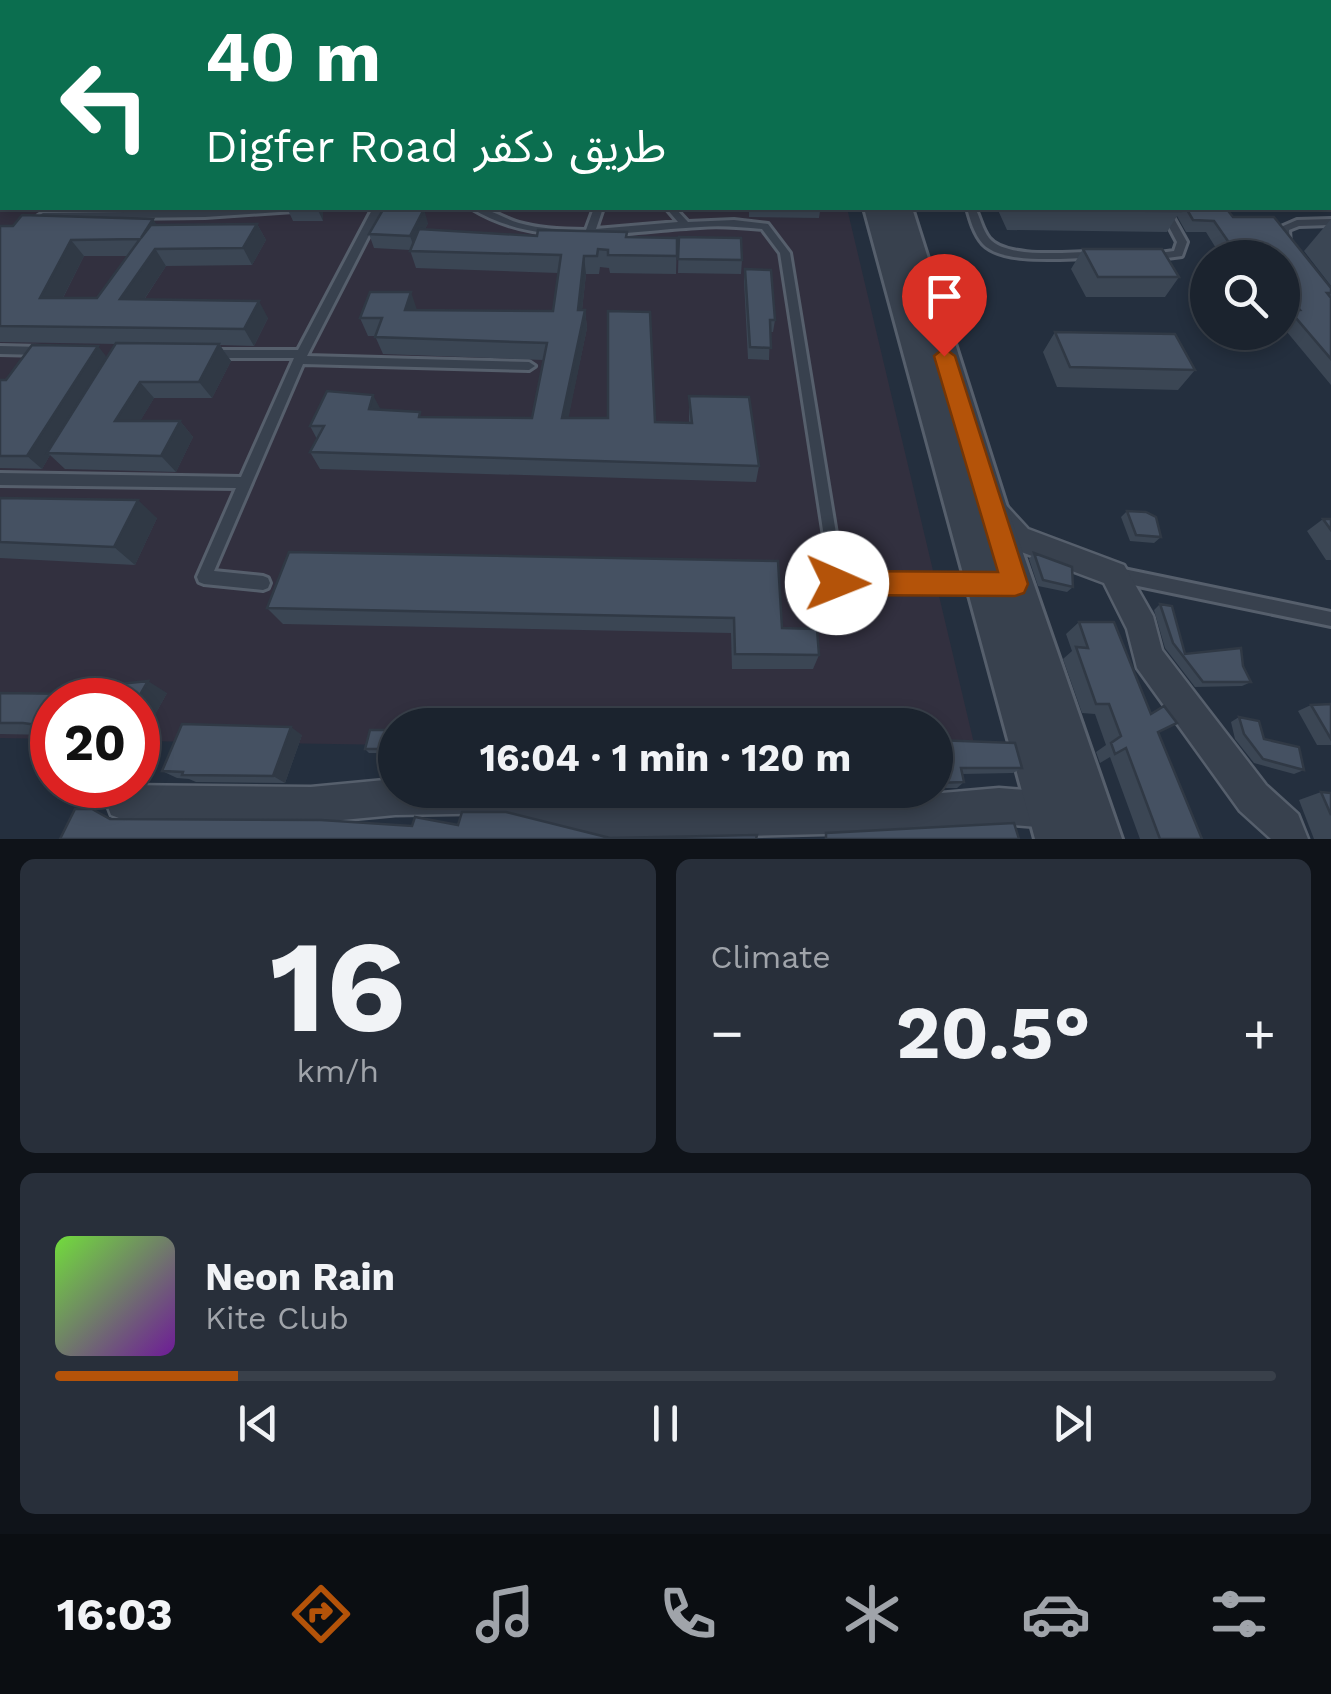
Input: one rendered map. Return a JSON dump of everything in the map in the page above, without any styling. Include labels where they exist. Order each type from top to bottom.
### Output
[{"type":"street","points":[[877,210],[1001,585],[1098,839]]},
{"type":"street","points":[[901,210],[988,504],[1001,585],[1054,824]]},
{"type":"street","points":[[988,504],[1018,538],[1114,574],[1142,626],[1148,657],[1253,798],[1286,827],[1290,839]]},
{"type":"street","points":[[160,803],[310,805],[395,797],[511,794],[611,822],[908,814],[999,806],[1054,824]]},
{"type":"lane","points":[[27,220],[40,216],[265,210]]},
{"type":"lane","points":[[263,583],[204,577],[300,357],[377,210]]},
{"type":"lane","points":[[481,210],[521,227],[590,232],[685,224],[765,226],[785,254],[837,583],[1001,585]]},
{"type":"lane","points":[[590,232],[597,210]]},
{"type":"lane","points":[[672,210],[685,224]]},
{"type":"lane","points":[[973,210],[986,242],[1008,252],[1114,255]]},
{"type":"lane","points":[[1145,257],[1178,254],[1182,242],[1165,210]]},
{"type":"lane","points":[[1285,240],[1284,229],[1297,224],[1331,222]]},
{"type":"lane","points":[[0,350],[53,351]]},
{"type":"lane","points":[[203,354],[530,366]]},
{"type":"lane","points":[[47,480],[57,464]]},
{"type":"lane","points":[[0,479],[243,483]]},
{"type":"lane","points":[[1114,574],[1331,618]]},
{"type":"shaded area","points":[[0,210],[847,210],[977,756],[953,755],[953,708],[378,708],[378,745],[160,741],[160,678],[30,678],[30,739],[0,738]]},
{"type":"building","points":[[383,210],[423,210],[410,236],[369,234]]},
{"type":"building","points":[[1016,210],[1179,210],[1180,211]]},
{"type":"building","points":[[1187,210],[1228,210],[1233,217],[1274,217],[1292,240],[1227,240],[1214,221],[1193,220]]},
{"type":"building","points":[[22,215],[153,219],[141,238],[151,225],[257,224],[243,248],[155,249],[120,299],[259,301],[244,329],[0,326],[0,226],[13,226]],"holes":[[[140,239],[97,298],[40,298],[71,240]]]},
{"type":"building","points":[[419,229],[537,236],[538,230],[627,232],[626,237],[677,238],[677,256],[608,255],[608,250],[598,249],[597,256],[584,256],[578,310],[585,310],[562,418],[608,418],[608,311],[650,312],[655,422],[692,423],[689,396],[749,397],[759,466],[310,452],[324,426],[310,426],[327,391],[373,395],[369,409],[420,412],[419,417],[532,418],[547,343],[375,337],[382,318],[360,318],[370,292],[411,292],[405,310],[553,311],[561,255],[410,251]]},
{"type":"building","points":[[679,237],[741,238],[742,260],[678,259]]},
{"type":"building","points":[[1083,249],[1162,249],[1179,277],[1098,277]]},
{"type":"building","points":[[1300,249],[1331,288],[1331,293],[1327,293],[1331,298],[1331,359],[1300,323]]},
{"type":"building","points":[[745,269],[771,270],[775,320],[770,320],[771,348],[750,347]]},
{"type":"building","points":[[1055,332],[1175,334],[1195,370],[1070,367]]},
{"type":"building","points":[[116,343],[219,344],[199,382],[140,382],[115,421],[180,421],[161,456],[47,453]]},
{"type":"building","points":[[32,345],[98,346],[27,456],[0,456],[0,380],[6,380]]},
{"type":"building","points":[[0,498],[138,500],[114,547],[0,542]]},
{"type":"building","points":[[1127,511],[1156,517],[1161,537],[1136,535]]},
{"type":"building","points":[[289,552],[778,561],[782,628],[817,629],[819,655],[735,654],[734,618],[267,608]]},
{"type":"building","points":[[1034,553],[1072,567],[1073,587],[1043,580]]},
{"type":"building","points":[[1160,604],[1172,606],[1185,654],[1241,648],[1243,666],[1251,682],[1203,682],[1173,643]]},
{"type":"building","points":[[1079,622],[1114,622],[1151,714],[1164,706],[1177,723],[1158,732],[1202,839],[1160,839],[1126,748],[1115,754],[1111,743],[1121,736],[1109,704],[1096,704],[1076,647],[1088,648]]},
{"type":"building","points":[[0,693],[30,693],[30,724],[0,723]]},
{"type":"building","points":[[1331,704],[1331,739],[1311,705]]},
{"type":"building","points":[[1239,717],[1259,721],[1264,739],[1299,747],[1304,770],[1263,759],[1244,734]]},
{"type":"building","points":[[182,724],[291,727],[273,776],[182,775],[183,772],[162,771]]},
{"type":"building","points":[[370,730],[378,730],[378,749],[365,749]]},
{"type":"building","points":[[953,741],[1015,743],[1022,768],[961,768],[964,782],[953,782]]},
{"type":"building","points":[[1321,792],[1331,793],[1331,815]]},
{"type":"building","points":[[75,809],[92,809],[110,819],[321,820],[412,826],[415,817],[458,825],[462,812],[506,812],[610,838],[757,835],[756,839],[60,839]]},
{"type":"building","points":[[1014,823],[1019,839],[826,839],[826,833]]},
{"type":"route","points":[[837,583],[1015,584],[944,356]]}]
